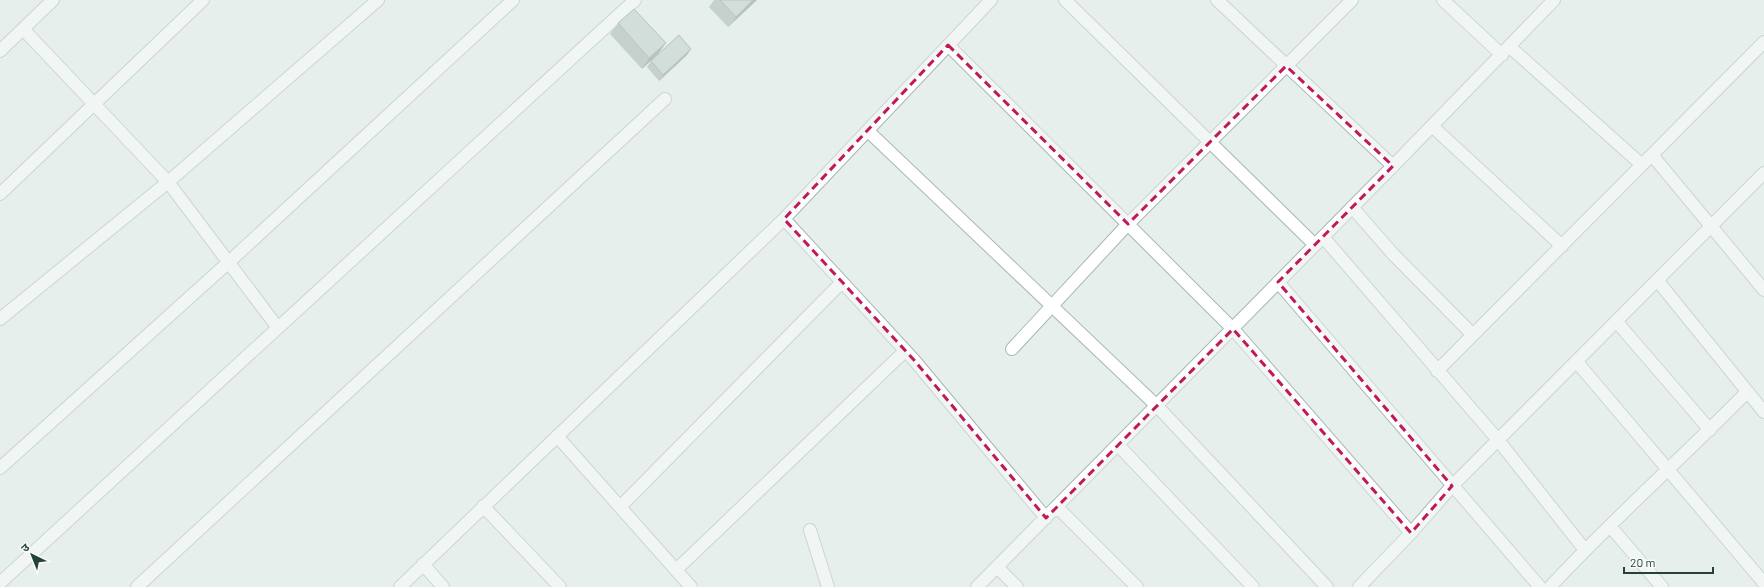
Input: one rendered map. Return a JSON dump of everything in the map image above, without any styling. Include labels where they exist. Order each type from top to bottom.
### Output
[{"type":"street","points":[[0,51],[53,0]]},
{"type":"street","points":[[0,194],[203,0]]},
{"type":"street","points":[[0,320],[168,182],[378,0]]},
{"type":"street","points":[[0,468],[230,262],[513,0]]},
{"type":"street","points":[[0,583],[635,0]]},
{"type":"street","points":[[400,587],[784,219],[991,0]]},
{"type":"street","points":[[1065,0],[1210,143],[1319,241],[1498,440],[1584,550]]},
{"type":"street","points":[[1217,0],[1393,166]]},
{"type":"street","points":[[1012,348],[1128,224],[1352,0]]},
{"type":"street","points":[[1443,0],[1642,165]]},
{"type":"street","points":[[977,587],[1233,329],[1506,51],[1554,0]]},
{"type":"street","points":[[22,29],[168,182],[230,262],[278,328]]},
{"type":"street","points":[[1437,371],[1764,42]]},
{"type":"street","points":[[948,45],[1233,329],[1411,533]]},
{"type":"street","points":[[137,587],[664,99]]},
{"type":"street","points":[[1432,126],[1562,246]]},
{"type":"street","points":[[868,131],[1157,406],[1327,587]]},
{"type":"street","points":[[1652,155],[1764,290]]},
{"type":"street","points":[[1359,587],[1411,533],[1452,486],[1764,173]]},
{"type":"street","points":[[1352,207],[1393,254],[1473,335]]},
{"type":"street","points":[[784,219],[905,351],[1046,518]]},
{"type":"street","points":[[1657,280],[1764,412]]},
{"type":"street","points":[[620,507],[842,282]]},
{"type":"street","points":[[1278,282],[1540,587]]},
{"type":"street","points":[[1616,321],[1710,430]]},
{"type":"street","points":[[676,570],[905,351]]},
{"type":"street","points":[[1576,361],[1764,583]]},
{"type":"street","points":[[1550,587],[1584,550],[1710,430],[1747,392]]},
{"type":"street","points":[[557,436],[691,587]]},
{"type":"street","points":[[1118,445],[1253,587]]},
{"type":"street","points":[[483,506],[560,587]]},
{"type":"street","points":[[1057,507],[1137,587]]},
{"type":"street","points":[[1610,526],[1662,587]]},
{"type":"street","points":[[810,530],[828,587]]},
{"type":"street","points":[[423,564],[444,587]]},
{"type":"street","points":[[997,567],[1017,587]]},
{"type":"highlighted area","points":[[948,45],[1128,224],[1286,66],[1393,166],[1278,282],[1452,486],[1411,533],[1233,329],[1046,518],[914,360],[784,219]]},
{"type":"building","points":[[720,0],[753,0],[736,17]]},
{"type":"building","points":[[634,9],[666,43],[649,58],[618,23]]},
{"type":"building","points":[[679,35],[691,49],[663,75],[651,61]]}]
